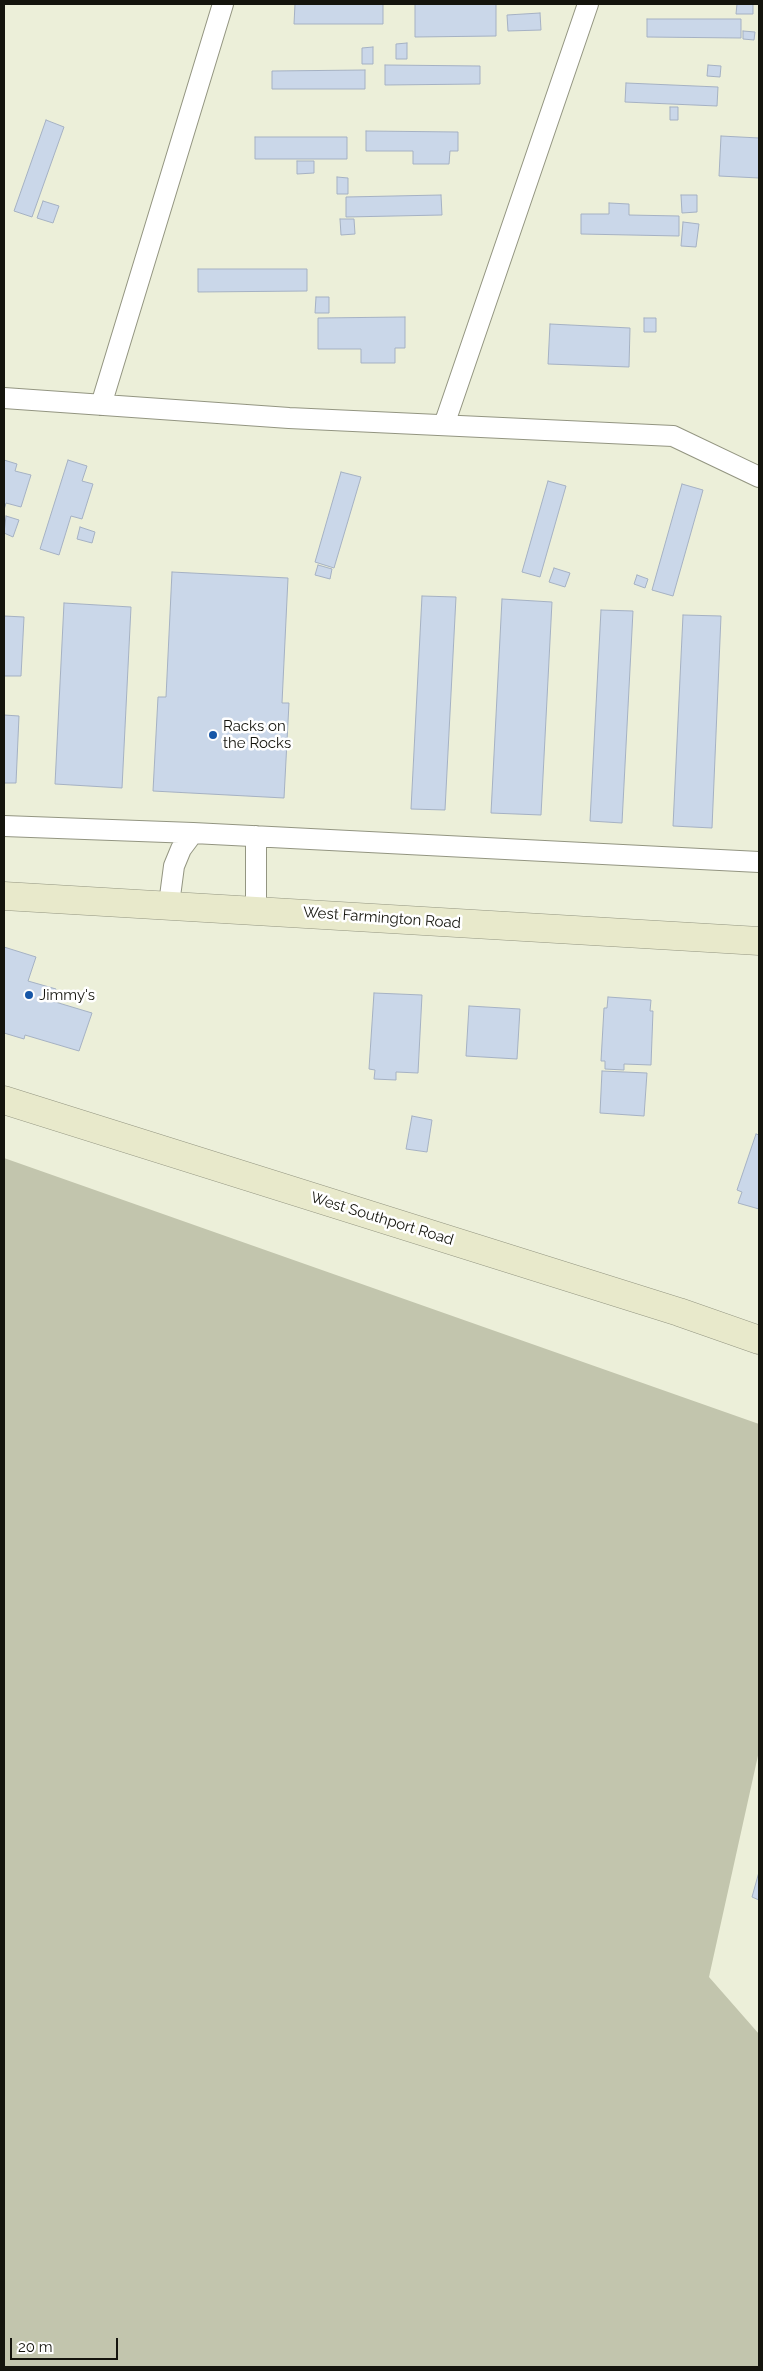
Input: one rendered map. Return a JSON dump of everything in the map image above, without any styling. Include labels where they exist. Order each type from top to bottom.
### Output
[{"type":"main road","name":"West Farmington Road","points":[[4,896],[169,904],[759,941]]},
{"type":"main road","name":"West Southport Road","points":[[4,1100],[679,1312],[759,1340]]},
{"type":"lane","points":[[101,405],[223,4]]},
{"type":"lane","points":[[444,425],[588,4]]},
{"type":"lane","points":[[4,398],[289,418],[673,436],[759,477]]},
{"type":"lane","points":[[4,826],[193,832],[759,862]]},
{"type":"lane","points":[[169,904],[174,866],[188,837],[193,832]]},
{"type":"lane","points":[[256,836],[256,910]]},
{"type":"green space","points":[[4,1158],[759,1424],[759,1751],[709,1977],[759,2034],[759,2367],[4,2367]]},
{"type":"building","points":[[295,4],[383,4],[383,24],[294,24]]},
{"type":"building","points":[[415,4],[496,4],[496,36],[415,37]]},
{"type":"building","points":[[737,4],[753,4],[753,14],[736,14]]},
{"type":"building","points":[[540,13],[541,30],[508,31],[507,15]]},
{"type":"building","points":[[647,19],[741,19],[741,38],[647,37]]},
{"type":"building","points":[[743,31],[755,32],[754,40],[743,39]]},
{"type":"building","points":[[407,43],[407,59],[396,59],[396,44]]},
{"type":"building","points":[[373,47],[373,64],[362,64],[362,48]]},
{"type":"building","points":[[385,65],[480,66],[480,84],[385,85]]},
{"type":"building","points":[[708,65],[721,66],[720,77],[707,76]]},
{"type":"building","points":[[365,70],[365,89],[272,89],[272,71]]},
{"type":"building","points":[[626,83],[718,87],[717,106],[625,102]]},
{"type":"building","points":[[670,107],[678,107],[678,120],[670,120]]},
{"type":"building","points":[[46,120],[64,127],[32,217],[14,211]]},
{"type":"building","points":[[366,131],[458,132],[458,151],[450,151],[449,164],[413,164],[413,151],[366,151]]},
{"type":"building","points":[[721,136],[759,138],[759,178],[719,176]]},
{"type":"building","points":[[255,137],[347,137],[347,159],[255,159]]},
{"type":"building","points":[[297,161],[314,161],[314,173],[297,174]]},
{"type":"building","points":[[337,177],[348,178],[348,194],[337,194]]},
{"type":"building","points":[[441,195],[442,215],[346,217],[346,197]]},
{"type":"building","points":[[681,195],[697,195],[697,212],[682,213]]},
{"type":"building","points":[[43,201],[59,206],[53,223],[37,218]]},
{"type":"building","points":[[609,203],[629,204],[629,215],[679,216],[679,236],[581,234],[581,214],[609,214]]},
{"type":"building","points":[[340,219],[354,219],[355,234],[341,235]]},
{"type":"building","points":[[683,222],[699,224],[696,247],[681,246]]},
{"type":"building","points":[[198,269],[307,269],[307,291],[198,292]]},
{"type":"building","points":[[316,297],[329,297],[329,313],[315,313]]},
{"type":"building","points":[[405,317],[405,348],[395,348],[395,363],[361,363],[361,349],[318,349],[318,318]]},
{"type":"building","points":[[644,318],[656,318],[656,332],[644,332]]},
{"type":"building","points":[[550,324],[630,328],[629,367],[548,364]]},
{"type":"building","points":[[4,460],[17,464],[15,471],[31,475],[21,507],[6,503],[4,510]]},
{"type":"building","points":[[68,460],[87,466],[82,481],[93,484],[82,519],[71,516],[59,555],[40,549]]},
{"type":"building","points":[[341,472],[361,477],[334,568],[315,562]]},
{"type":"building","points":[[548,481],[566,486],[540,577],[522,572]]},
{"type":"building","points":[[682,484],[703,490],[673,596],[652,590]]},
{"type":"building","points":[[6,516],[19,520],[13,537],[4,533]]},
{"type":"building","points":[[80,527],[95,532],[92,543],[77,539]]},
{"type":"building","points":[[318,565],[332,569],[330,579],[315,575]]},
{"type":"building","points":[[554,568],[570,573],[565,587],[549,582]]},
{"type":"building","points":[[172,572],[288,578],[282,703],[289,703],[284,798],[153,791],[158,697],[166,697]]},
{"type":"building","points":[[637,575],[648,579],[645,588],[634,584]]},
{"type":"building","points":[[422,596],[456,597],[445,810],[411,809]]},
{"type":"building","points":[[502,599],[552,602],[541,815],[491,813]]},
{"type":"building","points":[[64,603],[131,607],[122,788],[55,784]]},
{"type":"building","points":[[601,610],[633,611],[622,823],[590,821]]},
{"type":"building","points":[[683,615],[721,616],[712,828],[673,826]]},
{"type":"building","points":[[4,616],[24,617],[21,676],[4,676]]},
{"type":"building","points":[[4,715],[19,716],[16,783],[4,783]]},
{"type":"building","name":"Jimmy's","points":[[4,947],[36,957],[28,981],[56,989],[52,1001],[92,1013],[79,1051],[25,1035],[24,1039],[4,1033]]},
{"type":"building","points":[[374,993],[422,995],[418,1073],[396,1072],[396,1080],[374,1079],[375,1070],[369,1069]]},
{"type":"building","points":[[608,997],[651,1000],[650,1011],[653,1011],[651,1065],[624,1064],[624,1070],[605,1069],[605,1061],[601,1061],[604,1008],[607,1008]]},
{"type":"building","points":[[469,1006],[520,1009],[517,1059],[466,1056]]},
{"type":"building","points":[[602,1071],[647,1073],[644,1116],[600,1113]]},
{"type":"building","points":[[412,1116],[432,1120],[427,1152],[406,1149]]},
{"type":"building","points":[[756,1134],[759,1135],[759,1209],[738,1203],[742,1192],[737,1190]]},
{"type":"building","points":[[759,1872],[759,1900],[752,1897]]},
{"type":"place","name":"Racks on the Rocks","points":[[213,735]]},
{"type":"place","name":"Jimmy's","points":[[29,995]]}]
